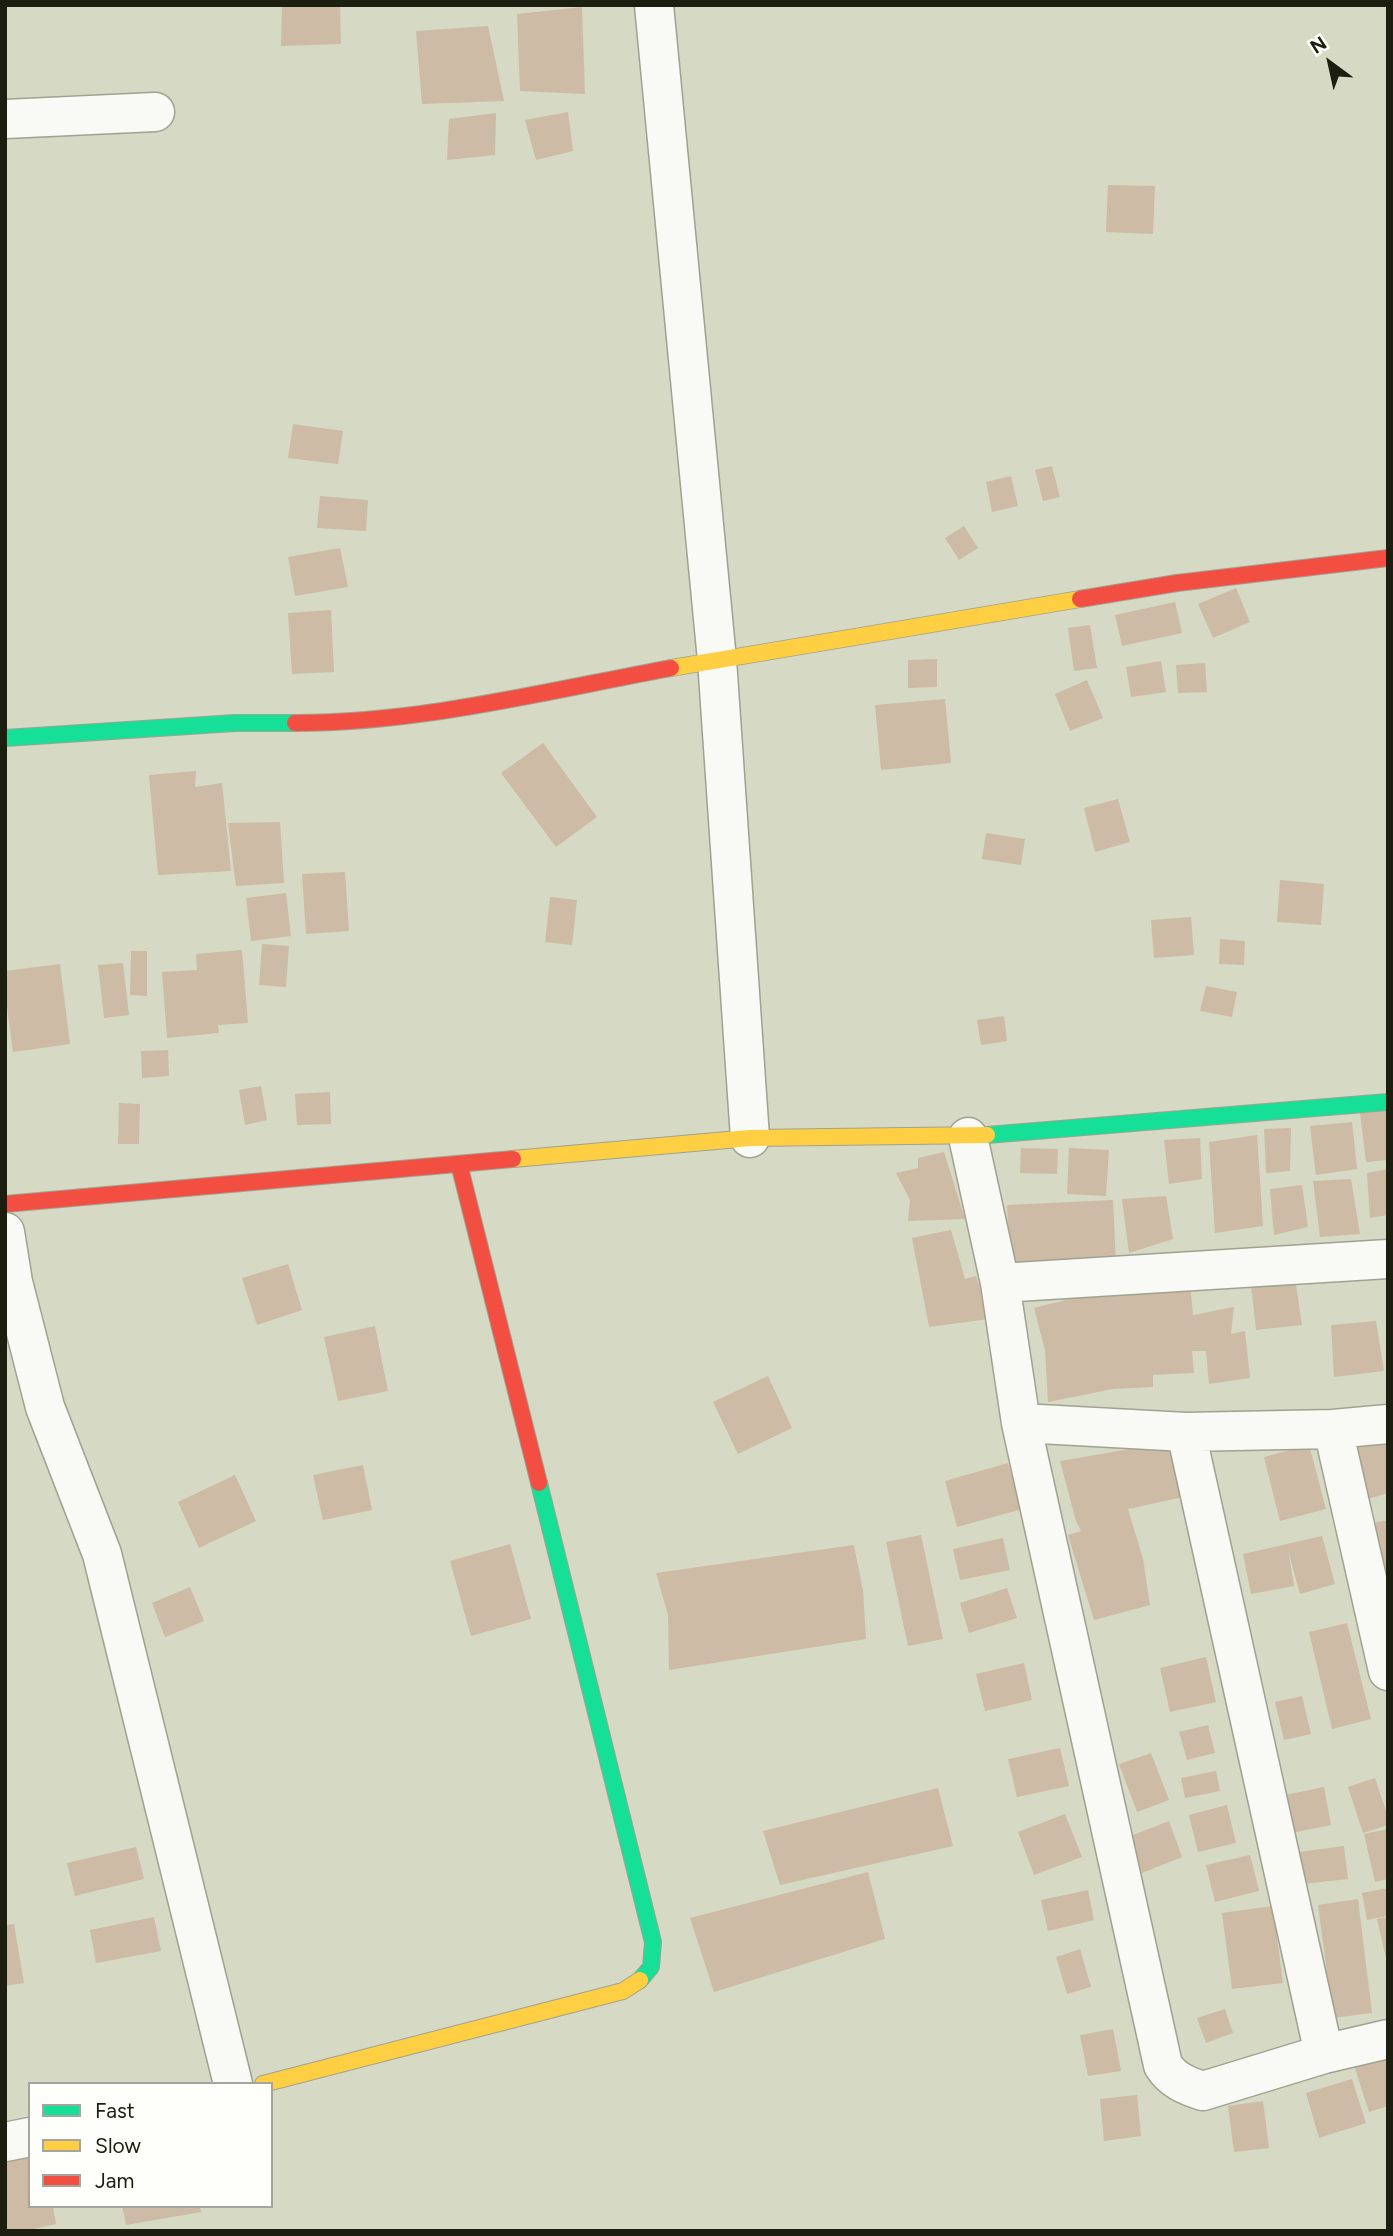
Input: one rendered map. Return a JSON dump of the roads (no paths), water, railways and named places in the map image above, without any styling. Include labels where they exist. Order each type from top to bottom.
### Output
[{"type":"street","points":[[654,5],[717,660],[750,1138]]},
{"type":"street","points":[[5,119],[155,112]]},
{"type":"street","points":[[5,738],[235,723],[328,723],[432,712],[717,660],[1177,583],[1388,558]]},
{"type":"street","points":[[5,1204],[750,1138],[968,1137],[1388,1102]]},
{"type":"street","points":[[968,1137],[1000,1283],[1021,1423],[1163,2066],[1168,2074],[1183,2084],[1203,2091],[1324,2054],[1388,2039]]},
{"type":"street","points":[[271,2082],[623,1991],[642,1981],[654,1958],[650,1929],[459,1164]]},
{"type":"street","points":[[5,1233],[13,1282],[45,1407],[102,1555],[233,2082]]},
{"type":"street","points":[[1000,1283],[1388,1259]]},
{"type":"street","points":[[1021,1423],[1186,1432],[1333,1429],[1388,1424]]},
{"type":"street","points":[[1333,1429],[1388,1671]]},
{"type":"street","points":[[1186,1432],[1324,2054]]},
{"type":"street","points":[[5,2143],[28,2137]]}]
